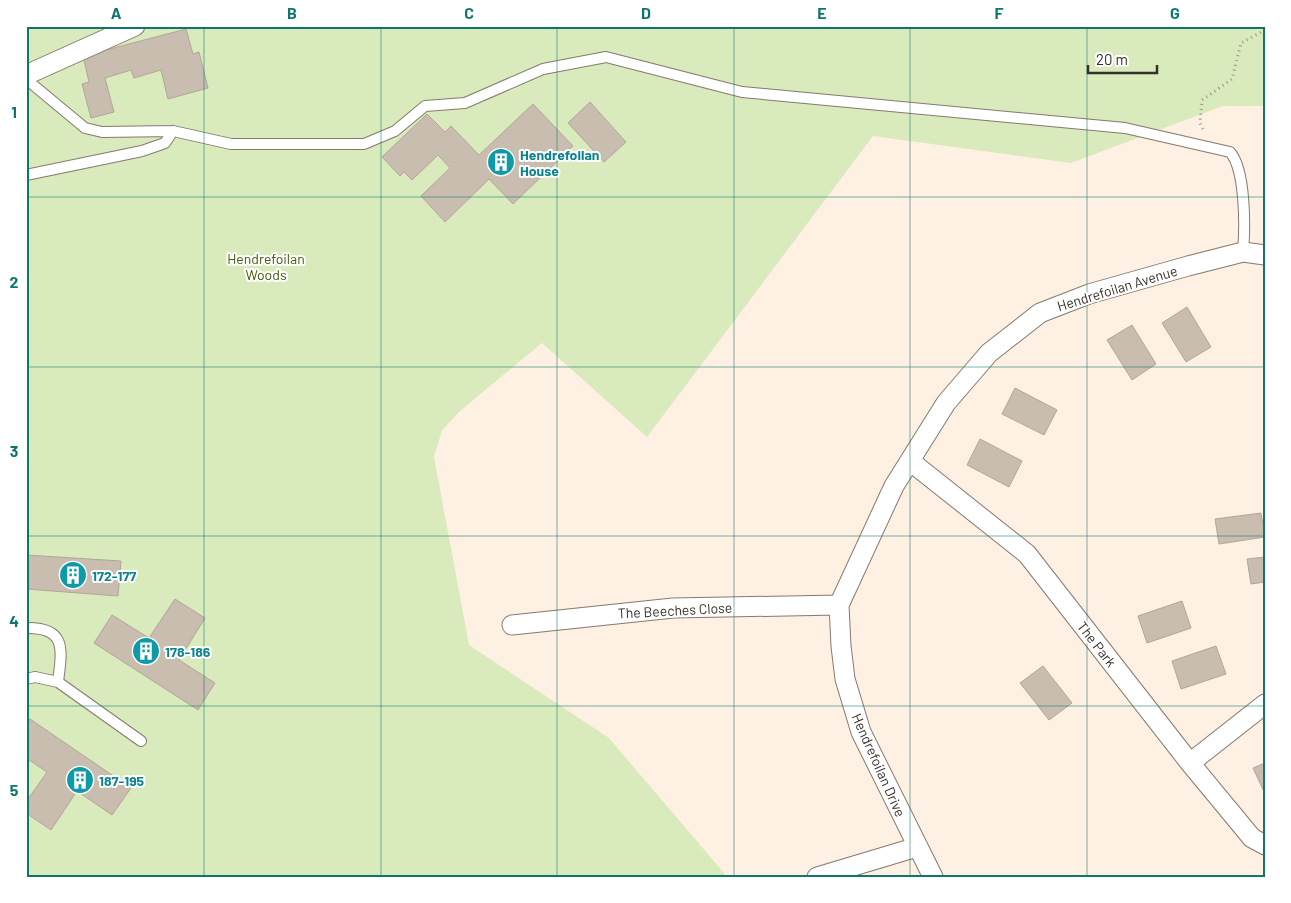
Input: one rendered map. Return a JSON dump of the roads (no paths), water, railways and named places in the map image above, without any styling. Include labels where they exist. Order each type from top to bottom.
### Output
[{"type":"street","points":[[26,75],[135,26]]},
{"type":"street","name":"Hendrefoilan Avenue","points":[[839,605],[885,503],[910,460],[946,403],[989,353],[1040,313],[1089,294],[1139,278],[1243,252],[1265,255]]},
{"type":"street","name":"The Park","points":[[910,460],[1027,554],[1190,763],[1252,838],[1265,845]]},
{"type":"street","name":"The Beeches Close","points":[[512,625],[673,608],[839,605]]},
{"type":"street","name":"Hendrefoilan Drive","points":[[839,605],[845,679],[861,732],[933,877]]},
{"type":"street","points":[[1190,763],[1265,704]]},
{"type":"street","points":[[817,877],[917,848]]},
{"type":"lane","points":[[26,79],[84,128],[102,132],[173,131],[231,144],[364,144],[395,131],[426,106],[465,103],[543,69],[606,57],[742,92],[1125,128],[1210,146],[1230,152],[1234,156],[1242,204],[1243,252]]},
{"type":"lane","points":[[26,176],[142,151],[165,143],[173,131]]},
{"type":"lane","points":[[26,628],[42,628],[54,634],[60,644],[61,656],[58,682]]},
{"type":"lane","points":[[26,679],[35,677],[58,682],[141,741]]},
{"type":"place","name":"Hendrefoilan House","points":[[501,162]]},
{"type":"place","name":"172-177","points":[[73,575]]},
{"type":"place","name":"178-186","points":[[146,651]]},
{"type":"place","name":"187-195","points":[[80,780]]},
{"type":"park label","name":"Hendrefoilan Woods","points":[[266,266]]}]
